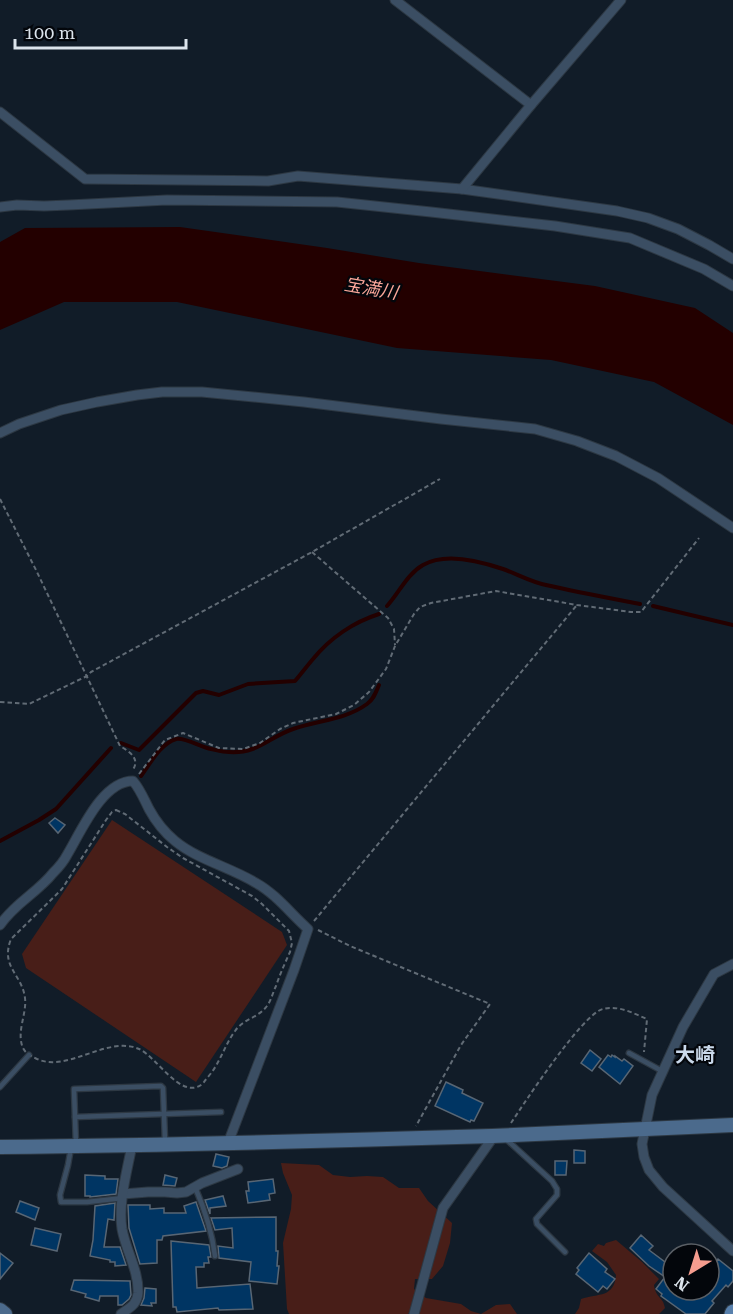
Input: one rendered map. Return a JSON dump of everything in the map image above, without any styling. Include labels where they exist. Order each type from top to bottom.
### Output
[{"type":"street","points":[[395,0],[531,105]]},
{"type":"street","points":[[462,189],[621,0]]},
{"type":"street","points":[[0,112],[85,179],[268,181],[298,176],[462,189],[617,211],[648,218],[678,229],[733,260]]},
{"type":"street","points":[[0,207],[167,200],[337,202],[420,210],[555,226],[630,238],[704,269],[733,286]]},
{"type":"street","points":[[0,433],[61,410],[97,402],[162,393],[202,392],[535,429],[577,441],[616,456],[658,478],[733,528]]},
{"type":"street","points":[[0,925],[21,901],[53,874],[67,856],[88,817],[109,792],[129,781],[138,786],[149,810],[174,841],[190,852],[257,883],[308,929],[228,1143]]},
{"type":"street","points":[[733,964],[714,974],[684,1027],[652,1095],[642,1144],[649,1170],[663,1187],[733,1251]]},
{"type":"street","points":[[0,1147],[417,1138],[733,1125]]},
{"type":"street","points":[[414,1314],[443,1208],[498,1135]]},
{"type":"street","points":[[121,1314],[134,1306],[138,1293],[135,1271],[122,1227],[121,1211],[132,1145]]},
{"type":"street","points":[[123,1196],[186,1192],[238,1169]]},
{"type":"street","points":[[0,1310],[5,1314]]},
{"type":"lane","points":[[628,1053],[662,1071]]},
{"type":"lane","points":[[0,1087],[29,1055]]},
{"type":"lane","points":[[123,1196],[87,1202],[61,1202],[60,1195],[74,1146],[74,1089],[160,1086],[163,1088],[165,1144]]},
{"type":"lane","points":[[75,1117],[220,1112]]},
{"type":"lane","points":[[498,1135],[552,1181],[557,1189],[557,1195],[536,1219],[537,1224],[565,1252]]},
{"type":"lane","points":[[195,1187],[213,1237],[214,1256]]},
{"type":"path","points":[[0,702],[29,704],[87,676],[312,552],[440,478]]},
{"type":"path","points":[[0,499],[120,746],[135,758],[135,768],[129,781]]},
{"type":"path","points":[[129,781],[165,740],[183,734],[219,748],[243,749],[260,743],[293,723],[336,714],[354,705],[369,692],[386,669],[395,646],[420,607],[496,591],[577,605],[641,612],[699,538]]},
{"type":"path","points":[[312,552],[388,618],[394,628],[395,646]]},
{"type":"path","points":[[417,1138],[416,1128],[461,1045],[490,1004],[350,946],[310,926],[577,605]]},
{"type":"path","points":[[116,810],[125,814],[183,858],[252,896],[289,931],[292,943],[268,1005],[260,1014],[246,1020],[235,1029],[216,1069],[201,1085],[190,1088],[174,1081],[158,1063],[137,1048],[125,1046],[108,1048],[54,1062],[42,1061],[29,1055],[23,1048],[21,1039],[22,1019],[26,1008],[25,997],[12,971],[7,948],[11,939],[62,889],[106,820],[116,810]]},
{"type":"path","points":[[498,1135],[585,1021],[601,1009],[616,1007],[647,1018],[643,1061]]},
{"type":"shaded area","points":[[112,820],[282,932],[287,945],[196,1082],[26,968],[22,954]]},
{"type":"shaded area","points":[[281,1163],[319,1165],[333,1175],[383,1177],[399,1188],[419,1188],[428,1201],[452,1223],[450,1243],[443,1266],[432,1279],[415,1279],[414,1289],[426,1298],[461,1304],[481,1314],[289,1314],[283,1243],[292,1195]]},
{"type":"shaded area","points":[[616,1240],[659,1279],[654,1285],[665,1308],[659,1314],[575,1314],[581,1299],[609,1291],[615,1282],[616,1275],[607,1262],[592,1251],[598,1244],[604,1246]]},
{"type":"shaded area","points":[[510,1304],[517,1314],[481,1314],[496,1305]]},
{"type":"water","name":"宝満川","points":[[180,227],[419,263],[595,286],[695,308],[733,333],[733,425],[654,382],[551,360],[397,348],[177,302],[64,302],[0,330],[0,242],[25,228]]},
{"type":"building","points":[[55,818],[65,825],[58,833],[49,823]]},
{"type":"building","points":[[590,1050],[601,1059],[592,1071],[581,1063]]},
{"type":"building","points":[[608,1055],[615,1056],[622,1061],[624,1059],[633,1066],[620,1084],[599,1067]]},
{"type":"building","points":[[446,1082],[483,1103],[474,1121],[470,1122],[435,1106]]},
{"type":"building","points":[[574,1150],[585,1151],[585,1163],[574,1163]]},
{"type":"building","points":[[216,1154],[229,1157],[227,1166],[222,1168],[213,1166]]},
{"type":"building","points":[[555,1161],[567,1161],[566,1175],[555,1175]]},
{"type":"building","points":[[85,1175],[118,1179],[116,1194],[85,1196]]},
{"type":"building","points":[[165,1175],[177,1178],[175,1186],[163,1185]]},
{"type":"building","points":[[273,1179],[275,1193],[269,1194],[270,1200],[248,1203],[246,1191],[249,1191],[248,1182]]},
{"type":"building","points":[[223,1196],[226,1206],[210,1208],[210,1214],[205,1200]]},
{"type":"building","points":[[20,1201],[39,1208],[35,1220],[16,1212]]},
{"type":"building","points":[[196,1202],[206,1231],[163,1236],[162,1240],[157,1240],[157,1263],[140,1264],[129,1228],[128,1205],[150,1205],[150,1209],[164,1208],[164,1213],[186,1213],[184,1206]]},
{"type":"building","points":[[115,1203],[114,1220],[108,1219],[104,1247],[120,1247],[126,1265],[115,1266],[115,1262],[110,1262],[110,1260],[90,1256],[95,1206]]},
{"type":"building","points":[[276,1217],[276,1251],[278,1251],[277,1266],[279,1266],[277,1284],[249,1281],[251,1262],[219,1258],[218,1246],[233,1248],[232,1228],[215,1230],[211,1218]]},
{"type":"building","points":[[35,1228],[61,1234],[57,1251],[31,1245]]},
{"type":"building","points":[[641,1235],[653,1246],[649,1250],[661,1259],[661,1274],[649,1266],[630,1248]]},
{"type":"building","points":[[171,1241],[209,1245],[211,1257],[208,1257],[209,1263],[204,1263],[204,1267],[196,1267],[197,1288],[250,1284],[253,1309],[219,1310],[218,1308],[177,1312],[176,1307],[173,1307]]},
{"type":"building","points":[[0,1253],[13,1263],[0,1279]]},
{"type":"building","points":[[589,1253],[607,1269],[605,1272],[615,1279],[607,1289],[603,1286],[598,1292],[576,1274],[579,1270],[577,1268]]},
{"type":"building","points":[[721,1261],[733,1271],[733,1281],[728,1287],[726,1285],[721,1291]]},
{"type":"building","points":[[74,1280],[130,1281],[131,1295],[122,1305],[118,1305],[118,1296],[100,1296],[99,1301],[71,1290]]},
{"type":"building","points":[[661,1282],[661,1293],[656,1289]]},
{"type":"building","points":[[145,1288],[156,1289],[156,1303],[151,1303],[152,1306],[141,1305]]},
{"type":"building","points":[[669,1302],[714,1303],[705,1314],[686,1314]]},
{"type":"waterway","points":[[387,606],[417,569],[432,561],[452,558],[494,566],[540,584],[640,604]]},
{"type":"waterway","points":[[653,606],[733,625]]},
{"type":"waterway","points":[[121,743],[139,750],[196,693],[203,691],[219,695],[248,684],[295,681],[320,651],[335,638],[352,626],[379,614]]},
{"type":"waterway","points":[[141,776],[160,750],[176,739],[222,751],[239,752],[256,748],[285,732],[341,717],[359,709],[371,700],[379,685]]},
{"type":"waterway","points":[[0,841],[56,809],[111,748]]},
{"type":"district","name":"大崎","points":[[695,1055]]}]
